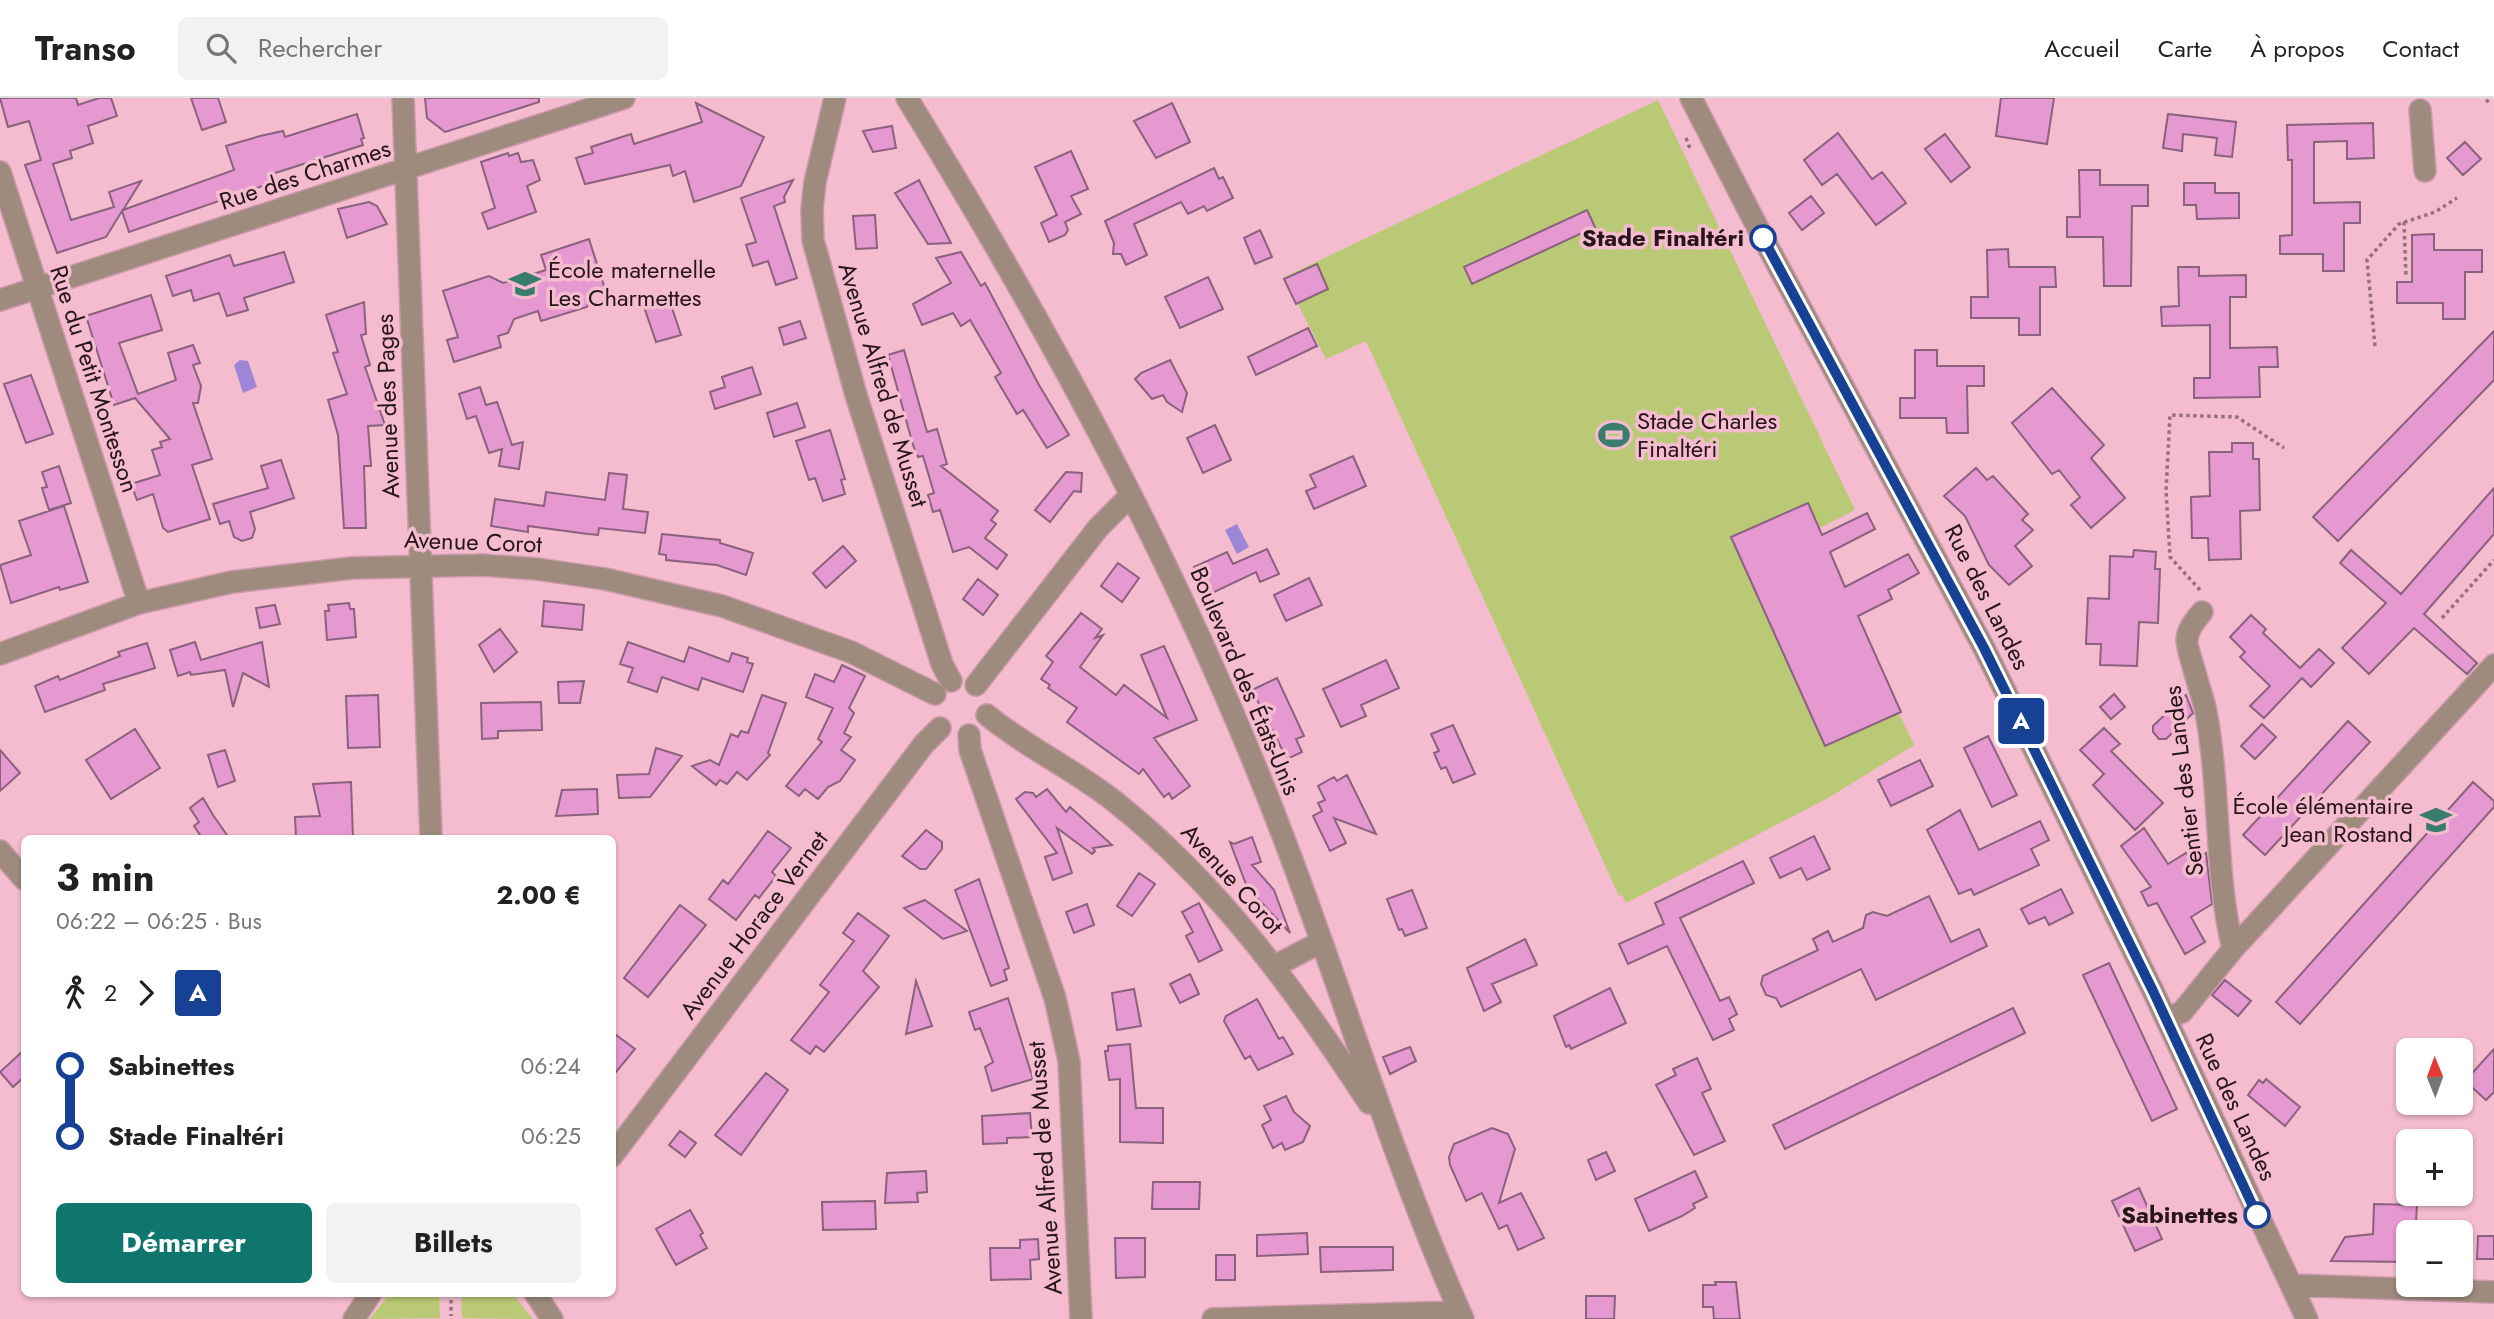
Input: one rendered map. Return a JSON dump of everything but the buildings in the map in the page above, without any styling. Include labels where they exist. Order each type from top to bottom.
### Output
[{"type":"street","name":"Avenue des Pages","points":[[403,98],[431,835]]},
{"type":"street","name":"Rue des Charmes","points":[[0,300],[406,171],[624,98]]},
{"type":"street","name":"Avenue Alfred de Musset","points":[[835,98],[812,209],[816,253],[856,395],[942,664],[943,688]]},
{"type":"street","name":"Boulevard des États-Unis","points":[[907,98],[1046,332],[1131,495],[1225,694],[1286,843],[1387,1131],[1461,1315]]},
{"type":"street","name":"Rue des Landes","points":[[1691,98],[1752,218],[1984,648],[2166,1019],[2308,1319]]},
{"type":"street","points":[[2420,110],[2425,171]]},
{"type":"street","name":"Rue du Petit Montesson","points":[[0,172],[139,603]]},
{"type":"street","points":[[976,685],[1098,528],[1131,495]]},
{"type":"street","name":"Avenue Corot","points":[[0,654],[139,603],[278,575],[420,565],[537,569],[665,591],[792,629],[943,688]]},
{"type":"street","name":"Sentier des Landes","points":[[2203,603],[2190,627],[2186,643],[2197,671],[2210,733],[2225,917],[2233,948]]},
{"type":"street","points":[[2166,1019],[2182,1012],[2233,948],[2494,665]]},
{"type":"street","points":[[968,681],[976,685],[986,698],[987,715],[983,724],[969,735],[953,736],[940,728],[932,712],[943,688],[968,681]]},
{"type":"street","name":"Avenue Corot","points":[[987,715],[1068,766],[1161,840],[1237,920],[1275,966],[1387,1131]]},
{"type":"street","name":"Avenue Horace Vernet","points":[[616,1151],[924,744],[940,728]]},
{"type":"street","name":"Avenue Alfred de Musset","points":[[969,735],[970,750],[1055,998],[1069,1061],[1080,1319]]},
{"type":"street","points":[[0,851],[21,876]]},
{"type":"street","points":[[1275,966],[1321,942]]},
{"type":"street","points":[[2291,1284],[2494,1292]]},
{"type":"street","points":[[538,1297],[552,1319]]},
{"type":"street","points":[[1213,1319],[1461,1315]]},
{"type":"path","points":[[2486,102],[2491,98]]},
{"type":"path","points":[[2375,346],[2367,260],[2404,222],[2435,212],[2457,198]]},
{"type":"path","points":[[2404,222],[2406,277]]},
{"type":"path","points":[[2203,603],[2170,557],[2166,491],[2170,415],[2237,417],[2284,448]]},
{"type":"path","points":[[2442,618],[2494,560]]},
{"type":"path","points":[[451,1297],[451,1316]]},
{"type":"green space","name":"Stade Charles Finaltéri","points":[[1658,100],[1855,510],[1812,532],[1914,745],[1828,798],[1626,903],[1622,895],[1619,896],[1366,341],[1326,359],[1284,277]]},
{"type":"green space","points":[[387,1297],[439,1297],[440,1318],[370,1319]]},
{"type":"green space","points":[[461,1297],[515,1297],[533,1319],[462,1318]]},
{"type":"shaded area","points":[[240,360],[248,361],[257,387],[243,393],[234,365]]},
{"type":"shaded area","points":[[1237,524],[1249,547],[1237,554],[1225,530]]},
{"type":"bus line","name":"A","points":[[1763,238],[1900,487],[1984,648],[2153,991],[2257,1215]]},
{"type":"place","name":"Stade Finaltéri","points":[[1763,238]]},
{"type":"place","name":"École maternelle Les Charmettes","points":[[525,284]]},
{"type":"place","name":"Stade Charles Finaltéri","points":[[1614,435]]},
{"type":"place","name":"École élémentaire Jean Rostand","points":[[2436,820]]},
{"type":"place","name":"Sabinettes","points":[[2257,1215]]}]
